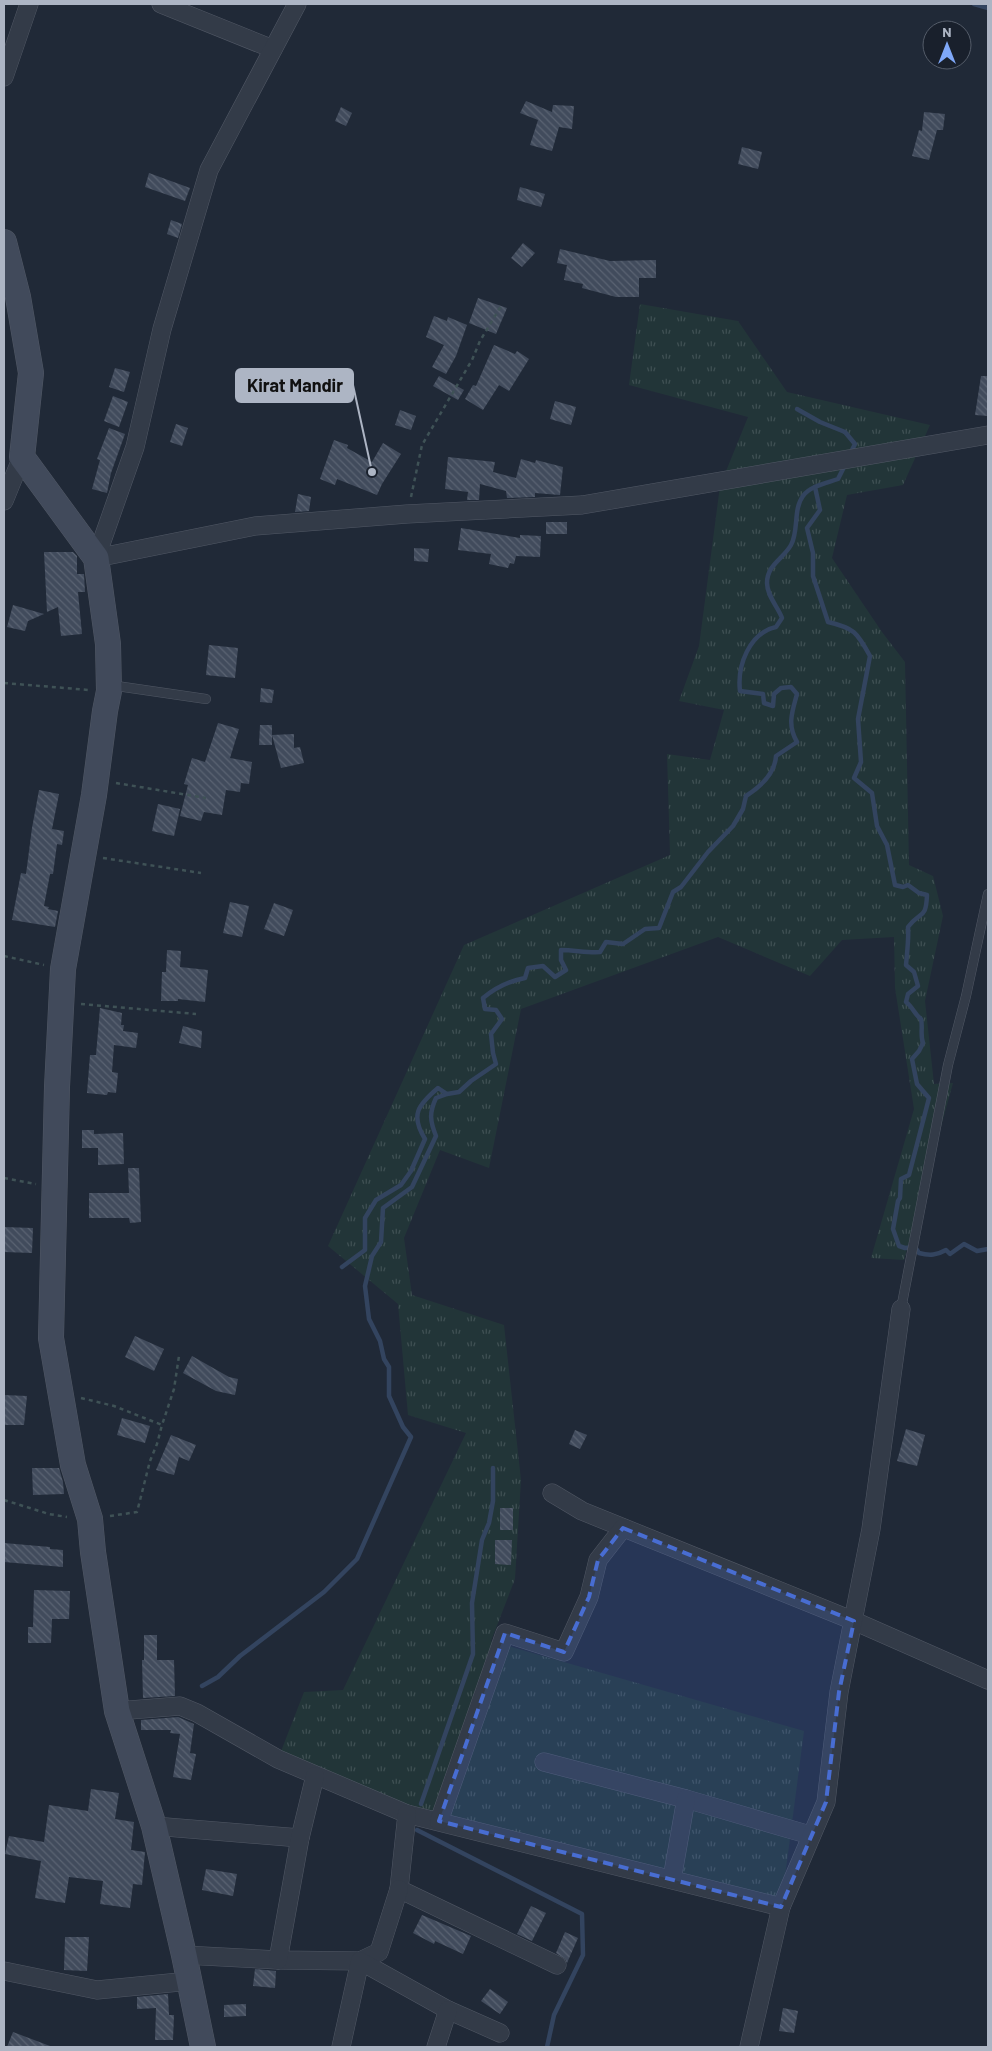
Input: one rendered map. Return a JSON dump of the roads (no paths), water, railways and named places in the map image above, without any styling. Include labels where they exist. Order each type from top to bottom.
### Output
[{"type":"street","points":[[4,77],[29,4]]},
{"type":"street","points":[[161,4],[273,49]]},
{"type":"street","points":[[203,2047],[190,1981],[154,1826],[118,1711],[93,1552],[90,1519],[73,1465],[50,1338],[61,1002],[63,969],[96,780],[109,688],[108,644],[96,558],[135,447],[162,329],[209,170],[297,4]]},
{"type":"street","points":[[4,242],[18,298],[31,373],[22,457],[4,501]]},
{"type":"street","points":[[96,558],[255,526],[407,514],[582,505],[988,435]]},
{"type":"street","points":[[22,457],[96,558]]},
{"type":"street","points":[[749,2047],[781,1907],[810,1835],[826,1802],[840,1692],[871,1529],[901,1310]]},
{"type":"street","points":[[552,1493],[582,1511],[854,1622],[988,1680]]},
{"type":"street","points":[[439,1821],[506,1633],[564,1652],[589,1597],[598,1560],[623,1528]]},
{"type":"street","points":[[118,1711],[180,1706],[197,1713],[278,1759],[408,1814],[672,1878],[781,1907]]},
{"type":"street","points":[[544,1762],[686,1799],[810,1835]]},
{"type":"street","points":[[278,1960],[300,1838],[315,1776]]},
{"type":"street","points":[[672,1878],[686,1799]]},
{"type":"street","points":[[184,1955],[278,1960],[360,1961],[379,1952],[399,1889],[408,1814]]},
{"type":"street","points":[[154,1826],[300,1838]]},
{"type":"street","points":[[399,1889],[557,1965]]},
{"type":"street","points":[[360,1961],[448,2010],[500,2033]]},
{"type":"street","points":[[341,2047],[360,1961]]},
{"type":"street","points":[[4,1971],[97,1990],[190,1981]]},
{"type":"street","points":[[436,2047],[448,2010]]},
{"type":"lane","points":[[109,688],[206,699]]},
{"type":"lane","points":[[901,1310],[948,1065],[966,996],[988,894]]},
{"type":"waterway","points":[[974,4],[988,8]]},
{"type":"waterway","points":[[797,409],[820,422],[845,432],[855,444],[850,454]]},
{"type":"waterway","points":[[342,1267],[365,1250],[365,1218],[376,1200],[401,1185],[411,1171],[425,1139],[420,1131],[417,1117],[421,1105],[438,1088],[447,1094],[459,1092],[471,1081],[496,1064],[491,1034],[502,1019],[496,1010],[485,1009],[483,998],[502,985],[525,978],[528,968],[543,966],[555,977],[566,970],[561,960],[561,950],[600,952],[606,942],[623,944],[645,929],[659,928],[673,892],[681,887],[708,852],[733,826],[743,809],[746,796],[770,774],[776,756],[797,742],[791,724],[797,694],[791,687],[781,688],[774,694],[773,706],[764,703],[763,694],[740,691],[741,671],[743,661],[752,643],[767,630],[776,627],[782,618],[767,588],[767,583],[772,567],[791,545],[795,533],[800,501],[810,490],[838,479],[845,465]]},
{"type":"waterway","points":[[815,487],[820,510],[807,528],[813,553],[813,576],[828,622],[844,626],[854,632],[862,641],[870,656],[858,719],[861,762],[854,778],[872,793],[877,826],[887,845],[895,885],[903,887],[908,885],[919,893],[927,895],[924,912],[908,927],[906,965],[914,972],[918,986],[908,994],[906,1002],[921,1019],[923,1043],[912,1059],[917,1084],[929,1098],[909,1175],[901,1179],[900,1198],[893,1229],[899,1246],[905,1248],[915,1247],[919,1253],[923,1254],[940,1253],[946,1250],[950,1254],[964,1244],[977,1251],[988,1249]]},
{"type":"waterway","points":[[202,1686],[218,1677],[240,1656],[324,1592],[357,1559],[411,1437],[403,1427],[389,1396],[389,1367],[384,1359],[380,1341],[369,1319],[365,1286],[372,1256],[381,1242],[383,1208],[412,1187],[436,1136],[432,1126],[432,1108],[436,1098],[447,1094]]},
{"type":"waterway","points":[[421,1804],[473,1654],[472,1603],[482,1540],[489,1523],[493,1501],[493,1468]]},
{"type":"waterway","points":[[417,1830],[582,1914],[583,1955],[554,2015],[547,2047]]},
{"type":"place","name":"Kirat Mandir","points":[[372,472]]}]
